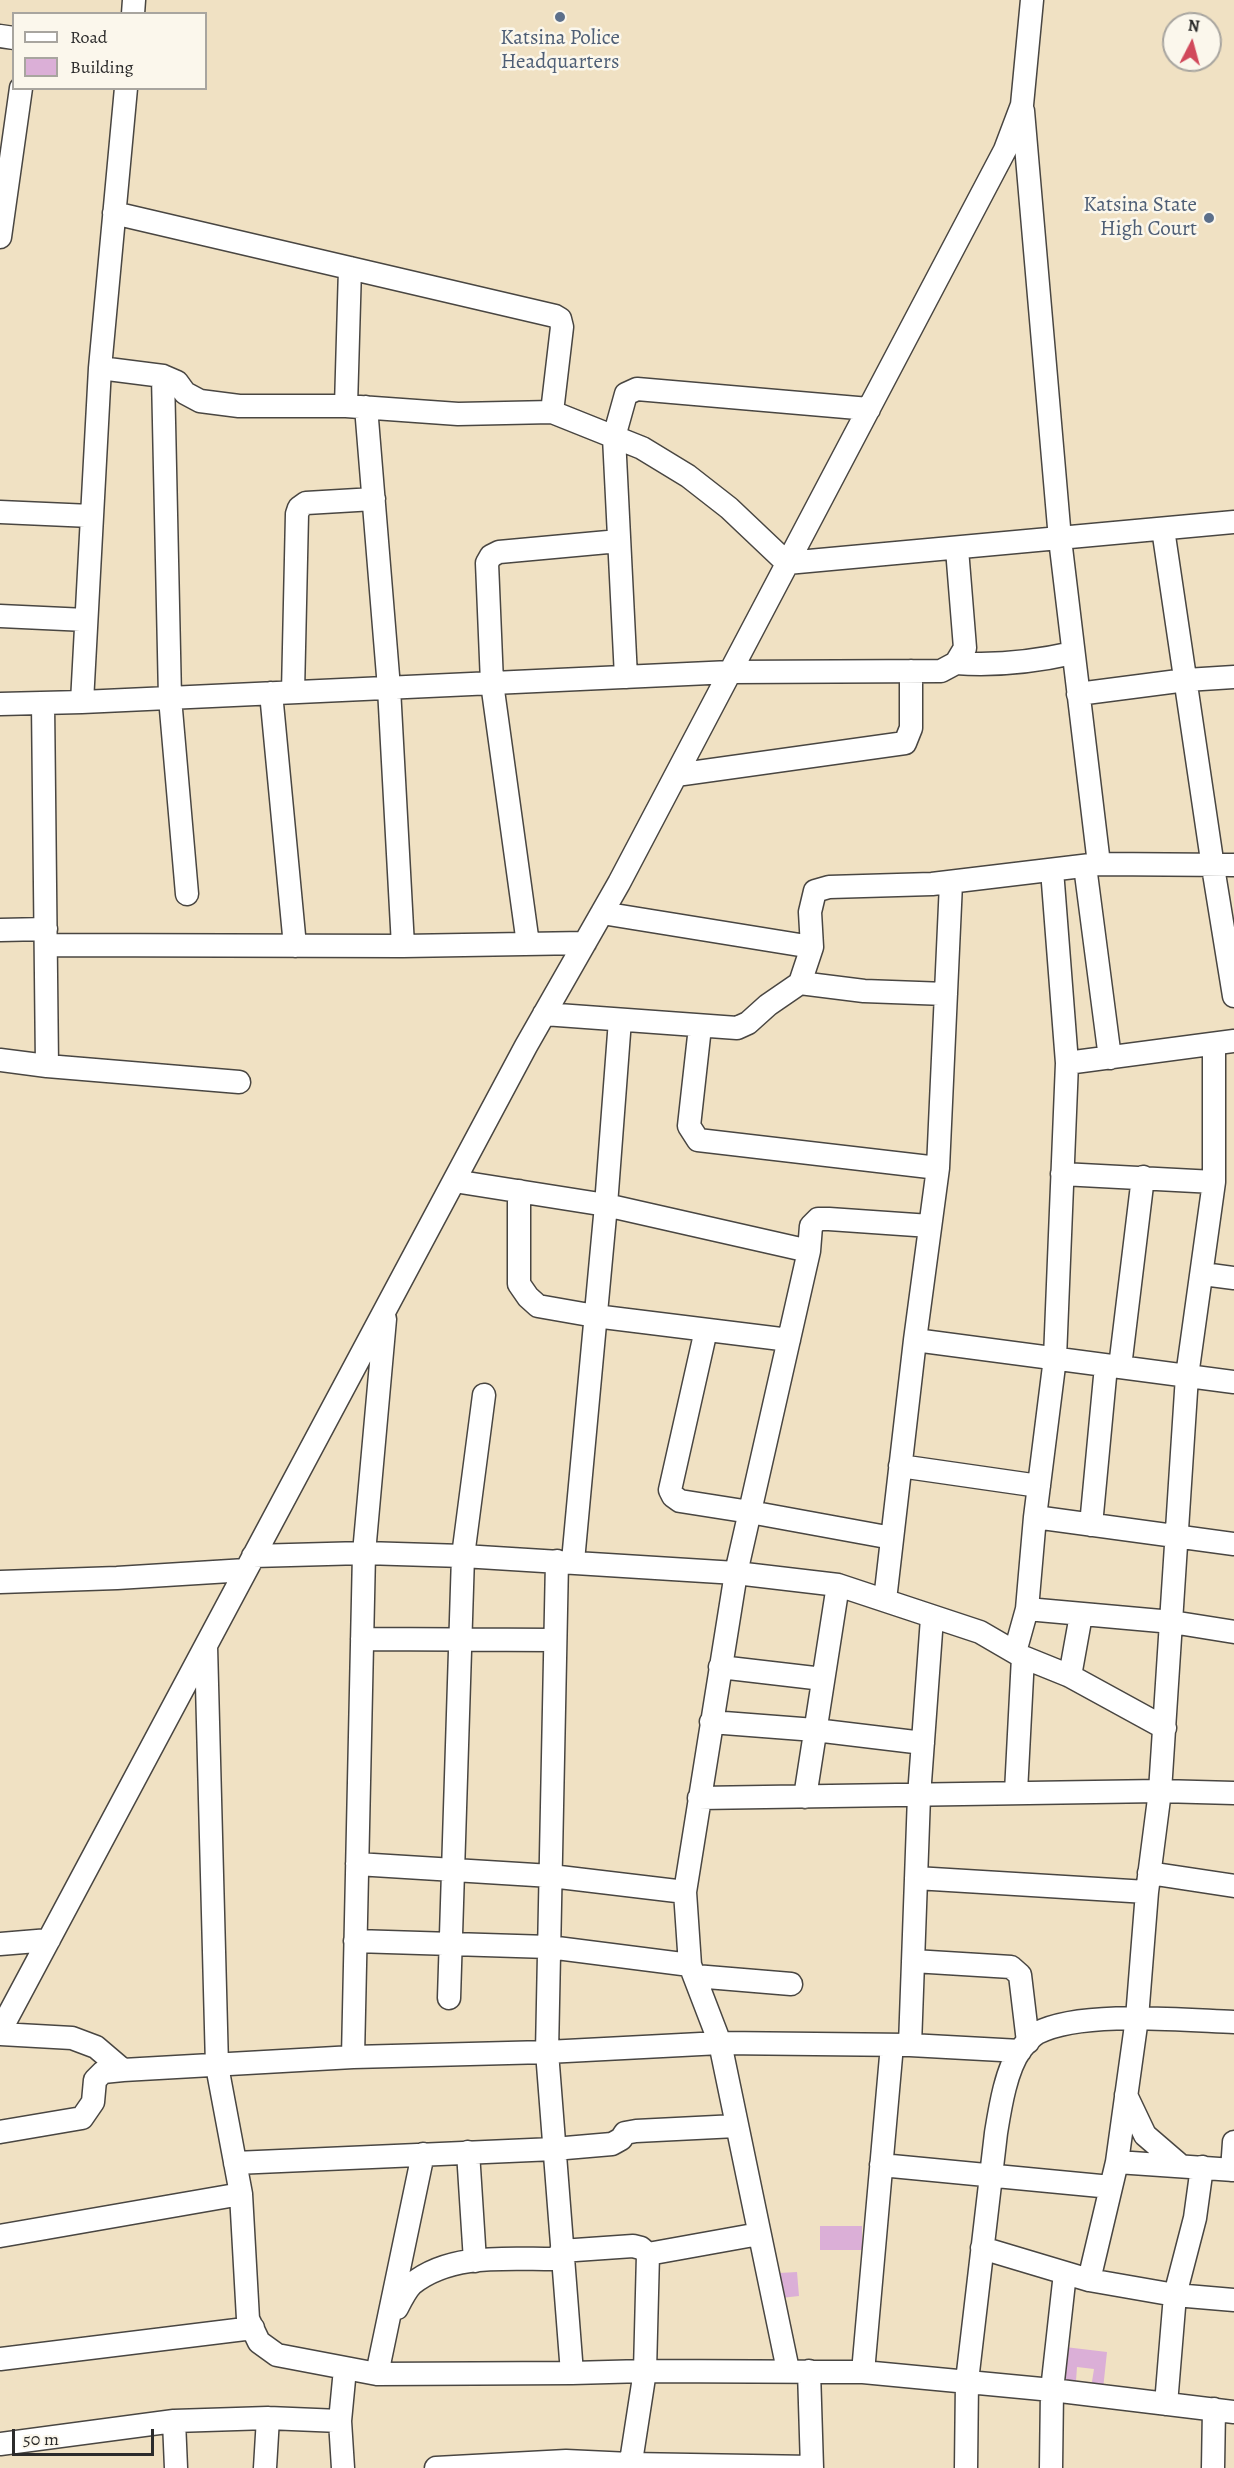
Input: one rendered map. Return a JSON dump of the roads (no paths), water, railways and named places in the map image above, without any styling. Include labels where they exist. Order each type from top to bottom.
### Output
[{"type":"street","points":[[1032,0],[1022,105],[1060,539],[1078,694],[1110,1058]]},
{"type":"street","points":[[0,237],[21,90]]},
{"type":"street","points":[[82,702],[100,368],[126,90]]},
{"type":"street","points":[[123,2070],[96,2047],[72,2038],[0,2033],[454,1181],[676,776],[1005,150],[1022,105]]},
{"type":"street","points":[[114,213],[555,316],[560,320],[562,327],[552,412]]},
{"type":"street","points":[[350,268],[356,406],[374,500],[389,688],[404,946]]},
{"type":"street","points":[[100,368],[163,376],[177,382],[185,393],[200,401],[239,406],[356,406],[458,414],[552,412],[642,448],[688,476],[729,508],[788,563],[1234,522]]},
{"type":"street","points":[[163,376],[171,698],[187,894]]},
{"type":"street","points":[[626,676],[614,437],[626,394],[637,389],[869,409]]},
{"type":"street","points":[[295,946],[282,693],[297,514],[299,508],[306,503],[374,500]]},
{"type":"street","points":[[0,512],[91,516]]},
{"type":"street","points":[[1163,529],[1186,680],[1223,866],[1234,996]]},
{"type":"street","points":[[528,944],[492,682],[487,563],[491,556],[499,552],[619,541]]},
{"type":"street","points":[[0,704],[731,672],[941,671],[956,663],[965,648],[957,549]]},
{"type":"street","points":[[0,616],[86,620]]},
{"type":"street","points":[[956,663],[992,665],[1037,661],[1073,653]]},
{"type":"street","points":[[676,776],[905,743],[911,728],[911,671]]},
{"type":"street","points":[[1078,694],[1186,680],[1234,677]]},
{"type":"street","points":[[43,703],[47,1066]]},
{"type":"street","points":[[544,1014],[737,1028],[748,1023],[768,1005],[800,983],[812,947],[810,912],[815,891],[829,887],[951,883],[1092,865],[1223,866]]},
{"type":"street","points":[[1016,1792],[1019,1655],[1027,1609],[1035,1517],[1055,1358],[1067,1063],[1052,870]]},
{"type":"street","points":[[885,1600],[915,1340],[938,1168],[951,883]]},
{"type":"street","points":[[602,913],[812,947]]},
{"type":"street","points":[[0,930],[46,937],[295,946],[585,944]]},
{"type":"street","points":[[800,983],[864,991],[946,994]]},
{"type":"street","points":[[572,2373],[547,2052],[555,1640],[595,1316],[620,1020]]},
{"type":"street","points":[[700,1027],[689,1126],[698,1140],[938,1168]]},
{"type":"street","points":[[1067,1063],[1224,1043],[1224,1160],[1214,1182],[1187,1376],[1160,1791],[1148,1883],[1137,2018],[1117,2162],[1089,2280]]},
{"type":"street","points":[[0,1060],[239,1082]]},
{"type":"street","points":[[1062,1174],[1214,1182]]},
{"type":"street","points":[[1091,1525],[1143,1177]]},
{"type":"street","points":[[454,1181],[606,1205],[809,1251]]},
{"type":"street","points":[[519,1191],[519,1284],[538,1306],[595,1316],[789,1340]]},
{"type":"street","points":[[436,2468],[566,2461],[630,2466],[812,2467],[798,2370],[759,2234],[720,2043],[693,1970],[685,1892],[736,1573],[809,1251],[812,1226],[818,1219],[930,1226]]},
{"type":"street","points":[[1203,1274],[1234,1278]]},
{"type":"street","points":[[353,2056],[364,1553],[386,1308]]},
{"type":"street","points":[[706,1330],[670,1490],[673,1496],[680,1501],[892,1538]]},
{"type":"street","points":[[915,1340],[1234,1382]]},
{"type":"street","points":[[449,1998],[463,1556],[484,1395]]},
{"type":"street","points":[[900,1466],[1039,1486]]},
{"type":"street","points":[[1035,1517],[1234,1544]]},
{"type":"street","points":[[0,1582],[117,1578],[364,1553],[565,1561],[736,1573],[838,1585],[980,1632],[1019,1655],[1070,1676],[1164,1728]]},
{"type":"street","points":[[806,1797],[838,1585]]},
{"type":"street","points":[[1027,1609],[1172,1623],[1234,1632]]},
{"type":"street","points":[[1070,1676],[1081,1616]]},
{"type":"street","points":[[863,2372],[881,2165],[913,1961],[919,1796],[932,1618]]},
{"type":"street","points":[[362,1639],[555,1640]]},
{"type":"street","points":[[206,1645],[216,2066],[241,2194],[248,2319],[259,2342],[277,2355],[377,2374],[798,2370],[863,2372],[1052,2390],[1224,2411],[1214,2468]]},
{"type":"street","points":[[720,1667],[824,1679]]},
{"type":"street","points":[[711,1722],[815,1730],[923,1743]]},
{"type":"street","points":[[699,1798],[919,1796],[1016,1792],[1160,1791],[1234,1794]]},
{"type":"street","points":[[357,1864],[551,1876],[685,1892]]},
{"type":"street","points":[[916,1878],[1234,1886]]},
{"type":"street","points":[[0,1944],[49,1940]]},
{"type":"street","points":[[355,1941],[549,1947],[791,1984]]},
{"type":"street","points":[[913,1961],[1011,1967],[1020,1975],[1024,2046]]},
{"type":"street","points":[[966,2468],[967,2382],[991,2174],[1003,2093],[1024,2046],[1036,2034],[1072,2022],[1137,2018],[1234,2022]]},
{"type":"street","points":[[0,2132],[82,2118],[93,2102],[95,2080],[103,2072],[123,2070],[353,2056],[547,2052],[720,2043],[1024,2046]]},
{"type":"street","points":[[1126,2095],[1146,2135],[1192,2166]]},
{"type":"street","points":[[235,2163],[554,2149],[612,2144],[621,2139],[625,2133],[636,2131],[736,2126]]},
{"type":"street","points":[[1117,2162],[1233,2170],[1234,2142]]},
{"type":"street","points":[[468,2152],[475,2261]]},
{"type":"street","points":[[377,2374],[391,2316],[423,2154]]},
{"type":"street","points":[[881,2165],[1111,2187]]},
{"type":"street","points":[[1166,2404],[1176,2295],[1195,2218],[1192,2166]]},
{"type":"street","points":[[0,2236],[241,2194]]},
{"type":"street","points":[[648,2254],[759,2234]]},
{"type":"street","points":[[391,2316],[410,2286],[436,2268],[464,2261],[562,2255],[633,2246],[641,2248],[648,2254]]},
{"type":"street","points":[[982,2248],[1089,2280],[1176,2295],[1234,2300]]},
{"type":"street","points":[[630,2466],[645,2371],[648,2254]]},
{"type":"street","points":[[1051,2468],[1052,2390],[1065,2273]]},
{"type":"street","points":[[0,2359],[253,2328]]},
{"type":"street","points":[[343,2468],[340,2421],[345,2369]]},
{"type":"street","points":[[0,2444],[174,2421],[267,2418],[340,2421]]},
{"type":"street","points":[[265,2468],[267,2418]]},
{"type":"street","points":[[174,2421],[176,2468]]},
{"type":"place","name":"Katsina Police Headquarters","points":[[560,17]]},
{"type":"place","name":"Katsina State High Court","points":[[1209,218]]}]
